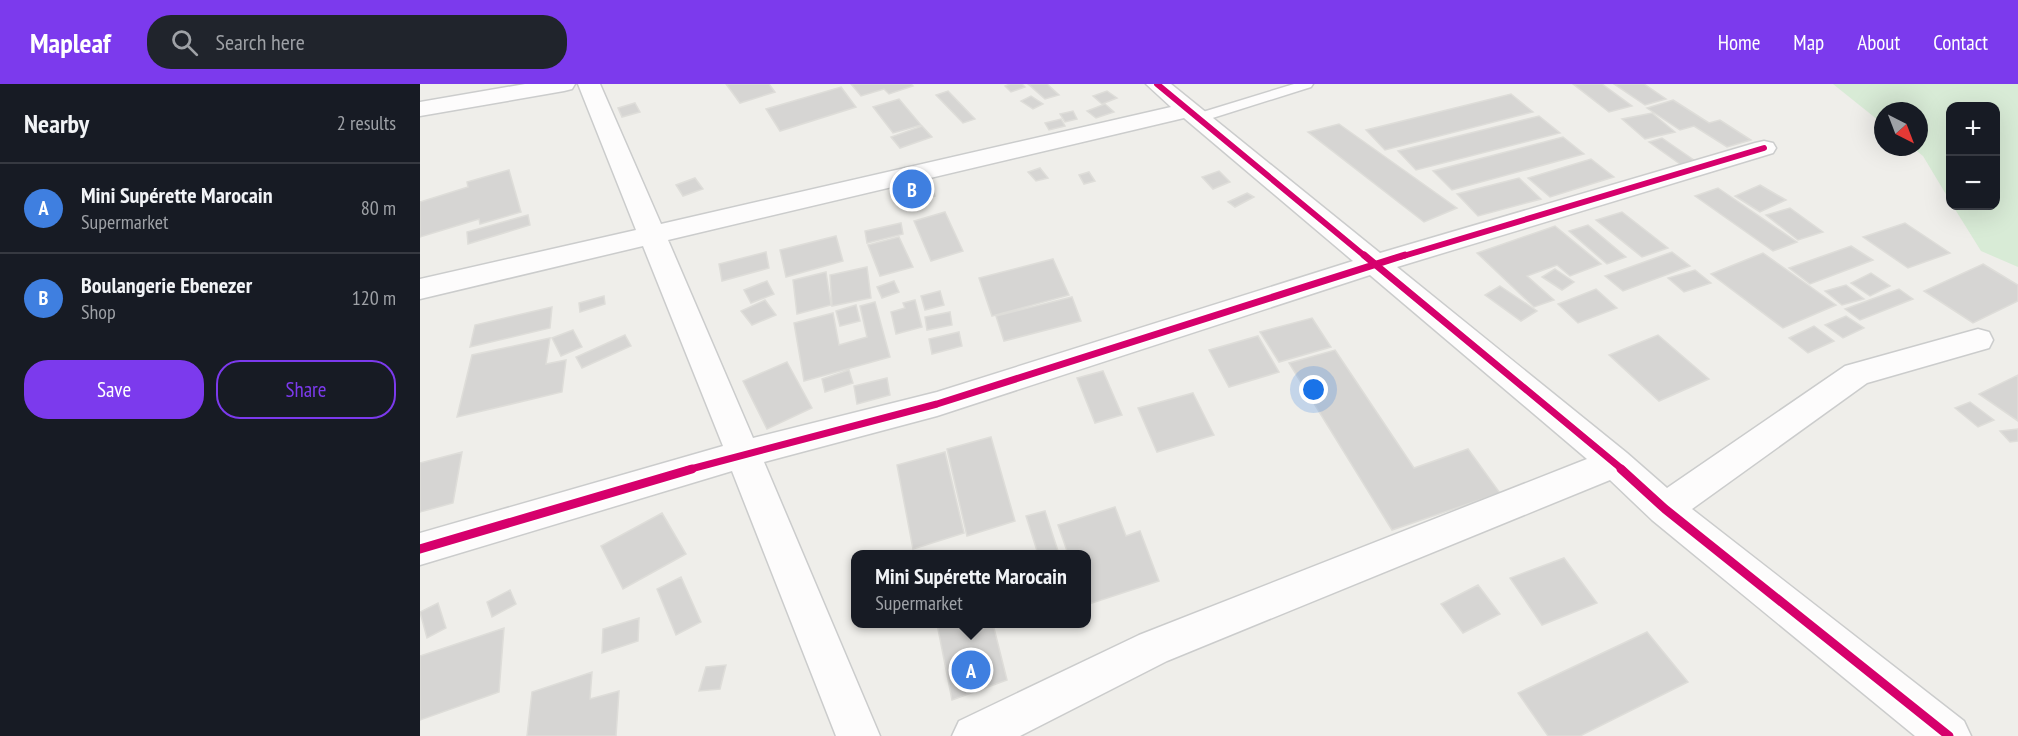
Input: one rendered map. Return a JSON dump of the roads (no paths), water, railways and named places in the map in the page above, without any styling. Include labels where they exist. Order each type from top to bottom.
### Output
[{"type":"street","points":[[420,109],[564,84]]},
{"type":"street","points":[[589,84],[858,736]]},
{"type":"street","points":[[1157,84],[1615,463],[1665,508],[1949,736]]},
{"type":"street","points":[[420,289],[652,234],[1193,114]]},
{"type":"street","points":[[420,549],[743,454],[937,404],[1375,264],[1764,148]]},
{"type":"street","points":[[1665,508],[1856,374],[1978,340]]},
{"type":"street","points":[[974,736],[1153,648],[1615,463]]},
{"type":"lane","points":[[1193,114],[1307,84]]},
{"type":"place","name":"Boulangerie Ebenezer","points":[[912,189]]},
{"type":"place","name":"Mini Supérette Marocain","points":[[971,670]]}]
